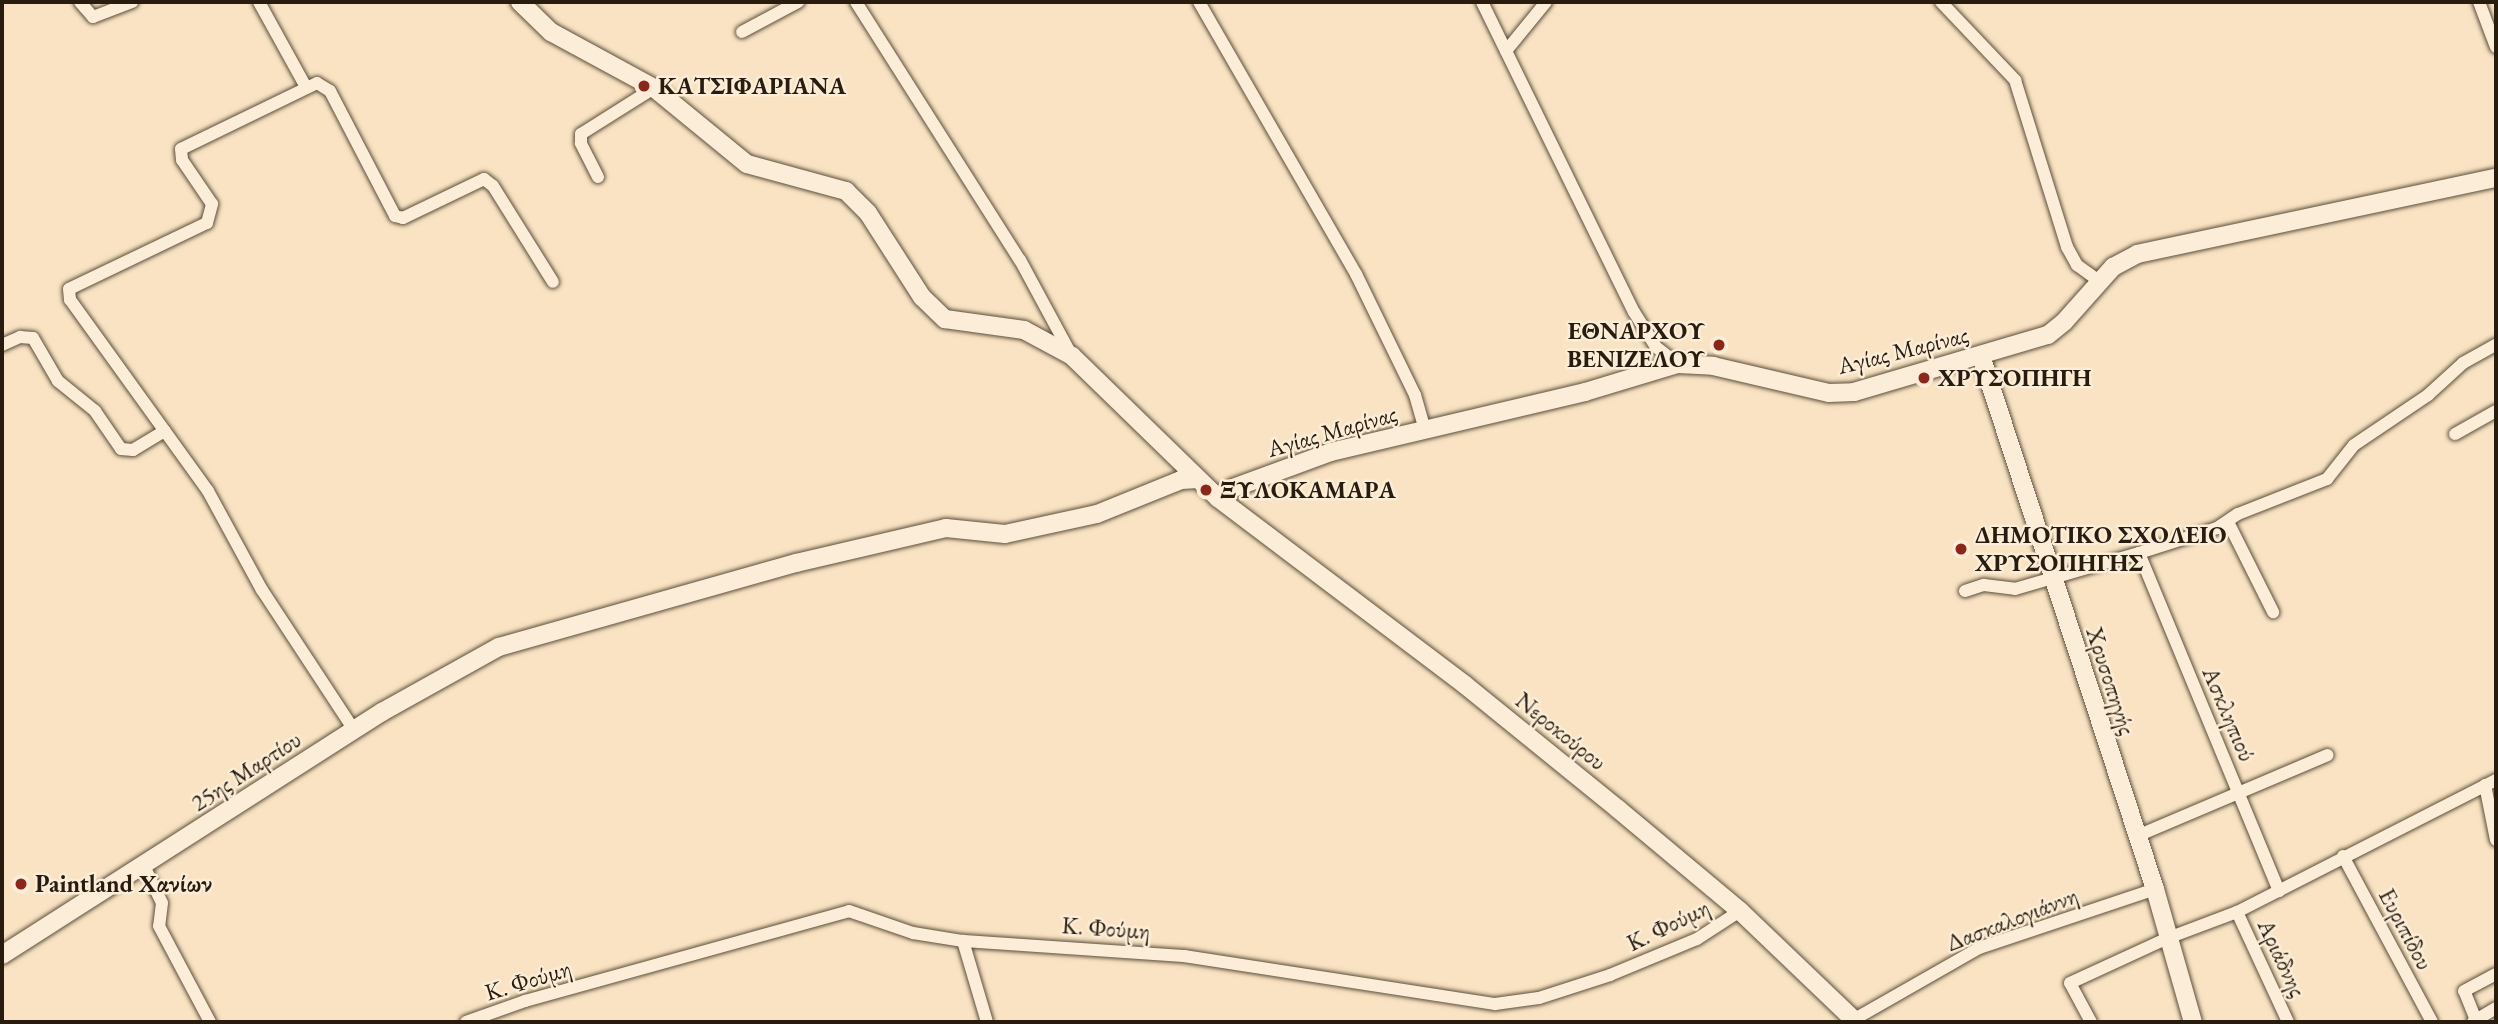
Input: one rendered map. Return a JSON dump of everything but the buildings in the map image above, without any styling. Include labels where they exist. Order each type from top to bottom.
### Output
[{"type":"main road","name":"Νεροκούρου","points":[[520,2],[551,32],[654,88],[747,164],[846,191],[868,213],[922,297],[946,319],[1024,330],[1072,356],[1218,498],[1465,685],[1740,911],[1855,1021]]},
{"type":"main road","name":"Αγίας Μαρίνας","points":[[1218,498],[1233,488],[1331,452],[1425,431],[1678,365],[1713,366],[1829,393],[1854,392],[1980,356],[2057,329],[2099,281],[2124,260],[2150,250],[2496,178]]},
{"type":"main road","name":"Χρυσοπηγής","points":[[1980,356],[2050,578],[2155,889],[2193,1022]]},
{"type":"main road","name":"25ης Μαρτίου","points":[[2,955],[354,730],[449,673],[523,638],[810,560],[956,526],[1005,534],[1097,514],[1181,480],[1198,479]]},
{"type":"street","points":[[80,2],[93,17],[132,2]]},
{"type":"street","points":[[259,2],[306,87]]},
{"type":"street","points":[[742,32],[798,2]]},
{"type":"street","points":[[856,2],[1020,260],[1072,356]]},
{"type":"street","points":[[1199,2],[1356,274],[1415,396],[1425,431]]},
{"type":"street","points":[[1482,2],[1639,320],[1657,347],[1678,365]]},
{"type":"street","points":[[1506,51],[1546,2]]},
{"type":"street","points":[[1941,2],[2015,80],[2067,247],[2077,265],[2099,281]]},
{"type":"street","points":[[2479,2],[2493,30],[2496,47]]},
{"type":"street","points":[[354,730],[262,590],[208,491],[71,300],[69,289],[207,223],[212,204],[182,160],[181,149],[317,83],[326,86],[395,216],[403,218],[484,179],[493,186],[553,282]]},
{"type":"street","points":[[598,177],[581,134],[654,88]]},
{"type":"street","points":[[2,345],[20,337],[33,338],[58,381],[95,411],[121,449],[132,450],[165,431]]},
{"type":"street","points":[[1965,591],[1984,585],[2015,589],[2140,553],[2226,523],[2327,479],[2354,445],[2428,395],[2463,363],[2496,345]]},
{"type":"street","points":[[2455,434],[2496,411]]},
{"type":"street","points":[[2226,523],[2273,612]]},
{"type":"street","name":"Ασκληπιού","points":[[2140,553],[2279,891]]},
{"type":"street","points":[[2137,836],[2328,755]]},
{"type":"street","points":[[2091,1022],[2070,984],[2168,938],[2237,912],[2490,782],[2496,840]]},
{"type":"street","name":"Ευριπίδου","points":[[2343,856],[2432,1022]]},
{"type":"street","points":[[143,864],[162,903],[159,926],[210,1022]]},
{"type":"street","name":"Δασκαλογιάννη","points":[[1855,1021],[1979,948],[2155,889]]},
{"type":"street","name":"Κ. Φούμη","points":[[466,1022],[525,1001],[849,911],[913,933],[963,941],[1171,955],[1495,1004],[1539,998],[1610,975],[1698,939],[1740,911]]},
{"type":"street","name":"Αριάδνης","points":[[2237,912],[2288,1022]]},
{"type":"street","points":[[963,941],[987,1022]]},
{"type":"street","points":[[2496,974],[2464,991],[2475,1021],[2496,1008]]},
{"type":"place","name":"ΚΑΤΣΙΦΑΡΙΑΝΑ","points":[[644,86]]},
{"type":"place","name":"ΕΘΝΑΡΧΟΥ ΒΕΝΙΖΕΛΟΥ","points":[[1719,345]]},
{"type":"place","name":"ΧΡΥΣΟΠΗΓΗ","points":[[1924,378]]},
{"type":"place","name":"ΞΥΛΟΚΑΜΑΡΑ","points":[[1206,490]]},
{"type":"place","name":"ΔΗΜΟΤΙΚΟ ΣΧΟΛΕΙΟ ΧΡΥΣΟΠΗΓΗΣ","points":[[1961,549]]},
{"type":"place","name":"Paintland Χανίων","points":[[21,884]]}]
